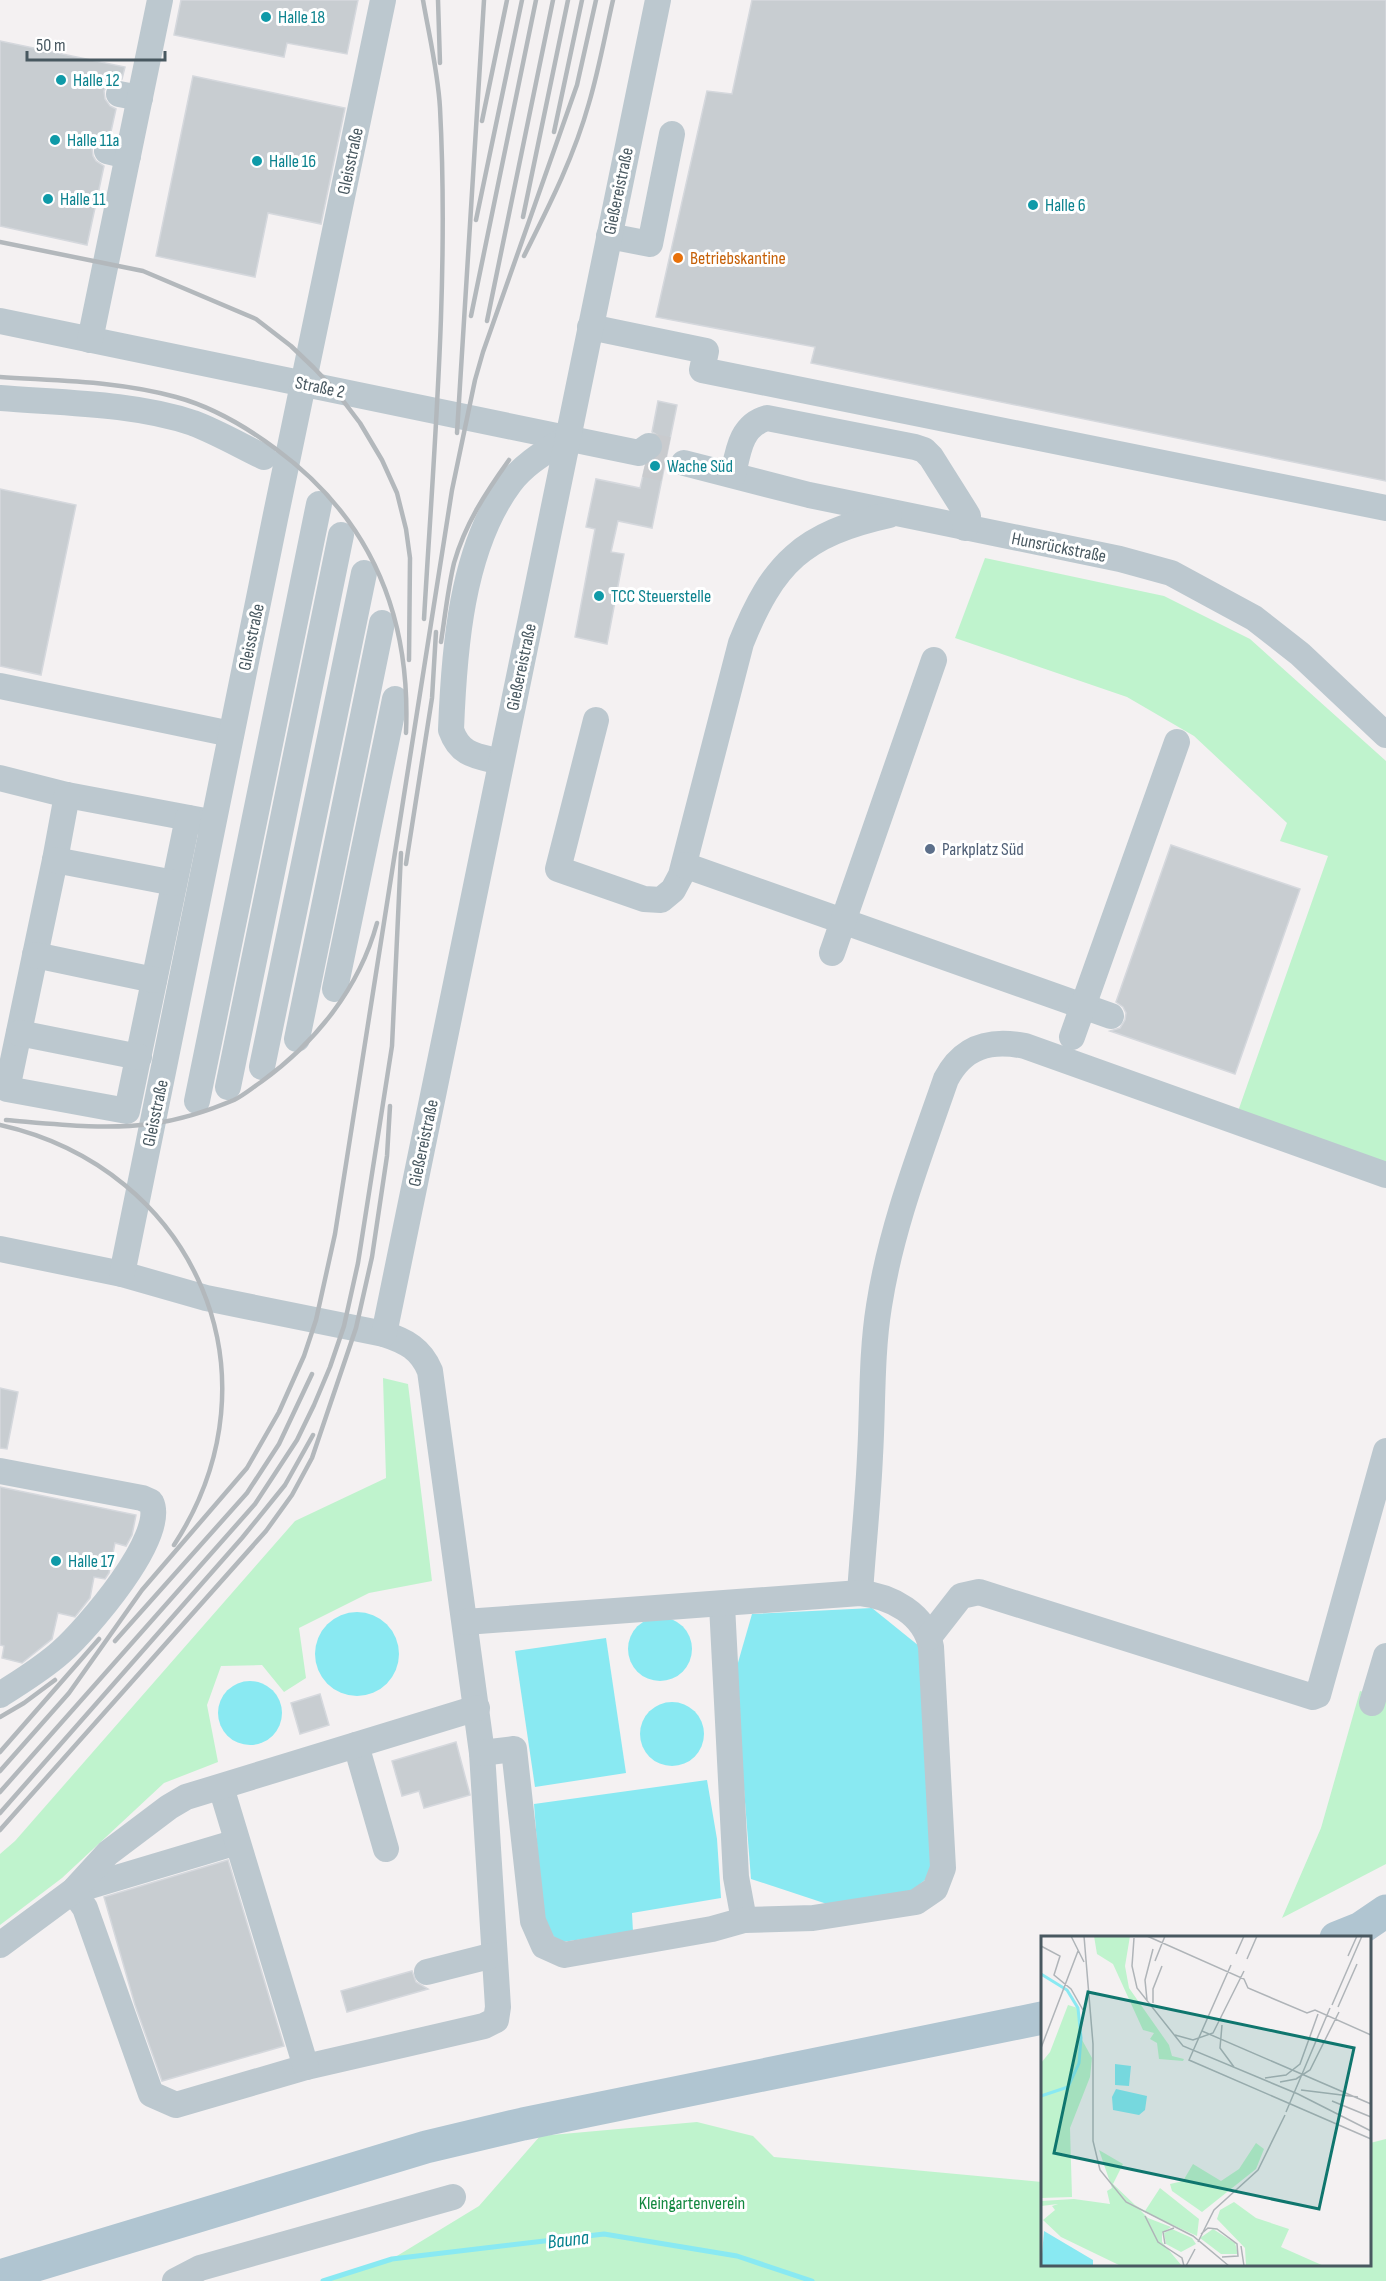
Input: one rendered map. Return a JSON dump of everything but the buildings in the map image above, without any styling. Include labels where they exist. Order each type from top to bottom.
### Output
[{"type":"main road","points":[[1341,1936],[1361,1928],[1386,1911]]},
{"type":"main road","points":[[0,2276],[426,2147],[534,2121],[1041,2018]]},
{"type":"street","points":[[90,340],[117,153],[130,96],[160,0]]},
{"type":"street","name":"Gleisstraße","points":[[122,1274],[383,0]]},
{"type":"street","name":"Gießereistraße","points":[[384,1334],[658,0]]},
{"type":"street","points":[[609,236],[650,244],[672,134]]},
{"type":"street","name":"Straße 2","points":[[0,321],[658,457]]},
{"type":"street","points":[[590,327],[706,351],[702,370],[1386,508]]},
{"type":"street","points":[[0,398],[133,409],[165,415],[195,424],[264,457]]},
{"type":"street","points":[[733,475],[739,445],[746,431],[756,421],[767,418],[915,447],[924,450],[931,457],[965,511],[968,516],[965,528]]},
{"type":"street","points":[[501,762],[461,749],[451,730],[461,621],[476,546],[490,515],[510,482],[536,457],[567,438]]},
{"type":"street","name":"Hunsrückstraße","points":[[658,457],[809,495],[1120,559],[1171,573],[1254,618],[1300,654],[1386,735]]},
{"type":"street","points":[[197,1101],[319,504]]},
{"type":"street","points":[[596,720],[558,869],[644,899],[661,900],[673,890],[684,865],[741,643],[756,607],[772,581],[809,544],[832,532],[867,520],[895,514]]},
{"type":"street","points":[[228,1087],[342,535]]},
{"type":"street","points":[[262,1067],[364,573]]},
{"type":"street","points":[[297,1039],[382,623]]},
{"type":"street","points":[[832,953],[934,660]]},
{"type":"street","points":[[0,686],[231,734]]},
{"type":"street","points":[[335,989],[371,861],[395,699]]},
{"type":"street","points":[[1072,1037],[1177,742]]},
{"type":"street","points":[[0,778],[67,795],[188,818],[251,836],[371,861]]},
{"type":"street","points":[[67,795],[7,1089],[127,1111],[188,818]]},
{"type":"street","points":[[55,860],[174,884]]},
{"type":"street","points":[[684,865],[1111,1016]]},
{"type":"street","points":[[35,955],[154,980]]},
{"type":"street","points":[[19,1034],[139,1057]]},
{"type":"street","points":[[860,1593],[870,1456],[872,1375],[879,1306],[890,1247],[903,1202],[946,1079],[953,1066],[962,1057],[975,1048],[992,1044],[1010,1043],[1025,1046],[1386,1175]]},
{"type":"street","points":[[0,1249],[122,1274],[206,1298],[384,1334],[406,1341],[425,1360],[430,1371],[482,1753],[498,2007],[496,2020],[484,2026],[306,2067],[176,2105],[151,2094],[85,1908],[73,1891]]},
{"type":"street","points":[[929,1637],[961,1596],[979,1592],[1313,1697],[1318,1695],[1386,1451]]},
{"type":"street","points":[[0,1471],[142,1498],[151,1502],[154,1511],[149,1536],[104,1606],[61,1652],[0,1695]]},
{"type":"street","points":[[465,1622],[722,1605],[860,1593],[877,1595],[890,1600],[908,1612],[925,1628],[929,1637],[944,1868],[935,1889],[916,1902],[813,1918],[744,1920],[712,1929],[564,1955],[544,1946],[533,1921],[514,1749],[482,1753]]},
{"type":"street","points":[[722,1605],[736,1877],[744,1920]]},
{"type":"street","points":[[1372,1703],[1386,1656]]},
{"type":"street","points":[[0,1945],[73,1891],[108,1853],[186,1797],[477,1708]]},
{"type":"street","points":[[356,1745],[386,1849]]},
{"type":"street","points":[[221,1787],[306,2067]]},
{"type":"street","points":[[73,1891],[237,1842]]},
{"type":"street","points":[[427,1972],[494,1955]]},
{"type":"street","points":[[175,2281],[200,2268],[453,2197]]},
{"type":"green space","points":[[985,558],[1164,596],[1250,639],[1386,761],[1386,1170],[1236,1117],[1328,856],[1280,841],[1287,823],[1194,736],[1127,697],[955,638]]},
{"type":"green space","points":[[383,1378],[408,1384],[432,1581],[369,1593],[299,1628],[306,1678],[284,1692],[262,1665],[221,1666],[207,1705],[218,1762],[164,1783],[62,1878],[0,1925],[0,1854],[15,1841],[295,1521],[386,1478]]},
{"type":"green space","points":[[1360,1691],[1386,1699],[1386,1864],[1282,1918],[1321,1828]]},
{"type":"green space","name":"Kleingartenverein","points":[[697,2122],[753,2136],[774,2157],[1041,2182],[1041,2266],[1371,2266],[1371,2143],[1386,2139],[1386,2281],[323,2281],[392,2259],[479,2206],[540,2136]]},
{"type":"water","points":[[872,1608],[924,1650],[933,1873],[907,1895],[827,1904],[751,1879],[735,1673],[752,1614]]},
{"type":"water","points":[[357,1612],[373,1615],[387,1624],[396,1638],[399,1654],[396,1670],[387,1684],[373,1693],[357,1696],[341,1693],[327,1684],[318,1670],[315,1654],[318,1638],[327,1624],[341,1615]]},
{"type":"water","points":[[660,1617],[678,1623],[686,1631],[692,1649],[686,1667],[678,1675],[660,1681],[642,1675],[634,1667],[628,1649],[634,1631],[642,1623]]},
{"type":"water","points":[[606,1638],[626,1773],[535,1787],[515,1651]]},
{"type":"water","points":[[250,1681],[268,1687],[276,1695],[282,1713],[276,1731],[268,1739],[250,1745],[232,1739],[224,1731],[218,1713],[224,1695],[232,1687]]},
{"type":"water","points":[[672,1702],[695,1711],[704,1734],[695,1757],[672,1766],[649,1757],[640,1734],[649,1711]]},
{"type":"water","points":[[707,1780],[717,1839],[721,1898],[632,1913],[633,1932],[562,1942],[555,1938],[543,1922],[534,1804]]},
{"type":"waterway","name":"Bauna","points":[[323,2281],[392,2259],[604,2234],[737,2256],[812,2281]]},
{"type":"tunnel","points":[[649,446],[668,450]]},
{"type":"tunnel","points":[[645,464],[664,468]]},
{"type":"railway","points":[[423,0],[439,94],[443,236],[436,428],[424,619]]},
{"type":"railway","points":[[438,0],[440,63]]},
{"type":"railway","points":[[457,433],[484,0]]},
{"type":"railway","points":[[482,121],[507,0]]},
{"type":"railway","points":[[476,220],[522,0]]},
{"type":"railway","points":[[471,316],[536,0]]},
{"type":"railway","points":[[487,321],[553,0]]},
{"type":"railway","points":[[523,217],[568,0]]},
{"type":"railway","points":[[554,132],[582,0]]},
{"type":"railway","points":[[0,1771],[69,1693],[142,1590],[247,1468],[279,1412],[304,1356],[316,1320],[335,1234],[452,490],[475,380],[577,85],[596,0]]},
{"type":"railway","points":[[524,256],[560,181],[583,123],[613,0]]},
{"type":"railway","points":[[0,242],[143,271],[256,319],[291,346],[314,368],[335,390],[360,423],[382,460],[397,493],[410,558],[409,660]]},
{"type":"railway","points":[[0,377],[111,385],[190,401],[228,418],[252,433],[276,449],[309,477],[337,506],[360,539],[378,573],[392,610],[401,649],[406,690],[406,733]]},
{"type":"railway","points":[[441,642],[454,563],[464,535],[477,509],[509,460]]},
{"type":"railway","points":[[406,864],[432,698],[436,632]]},
{"type":"railway","points":[[0,1792],[255,1504],[297,1440],[314,1405],[344,1326],[358,1263],[392,1046],[401,853]]},
{"type":"railway","points":[[6,1120],[78,1126],[133,1126],[183,1118],[234,1100],[281,1067],[317,1032],[347,992],[359,970],[377,923]]},
{"type":"railway","points":[[0,1830],[266,1531],[292,1495],[312,1458],[356,1328],[372,1257],[387,1156],[390,1106]]},
{"type":"railway","points":[[0,1125],[68,1149],[125,1185],[170,1232],[202,1288],[219,1349],[221,1414],[206,1480],[174,1545]]},
{"type":"railway","points":[[115,1641],[247,1493],[279,1444],[312,1374]]},
{"type":"railway","points":[[0,1813],[242,1538],[285,1485],[313,1435]]},
{"type":"railway","points":[[0,1752],[99,1639]]},
{"type":"railway","points":[[0,1717],[55,1680]]},
{"type":"place","name":"Halle 18","points":[[266,17]]},
{"type":"place","name":"Halle 12","points":[[61,80]]},
{"type":"place","name":"Halle 11a","points":[[55,140]]},
{"type":"place","name":"Halle 16","points":[[257,161]]},
{"type":"place","name":"Halle 11","points":[[48,199]]},
{"type":"place","name":"Halle 6","points":[[1033,205]]},
{"type":"place","name":"Betriebskantine","points":[[678,258]]},
{"type":"place","name":"Wache Süd","points":[[655,466]]},
{"type":"place","name":"TCC Steuerstelle","points":[[599,596]]},
{"type":"place","name":"Parkplatz Süd","points":[[930,849]]},
{"type":"place","name":"Halle 17","points":[[56,1561]]}]
